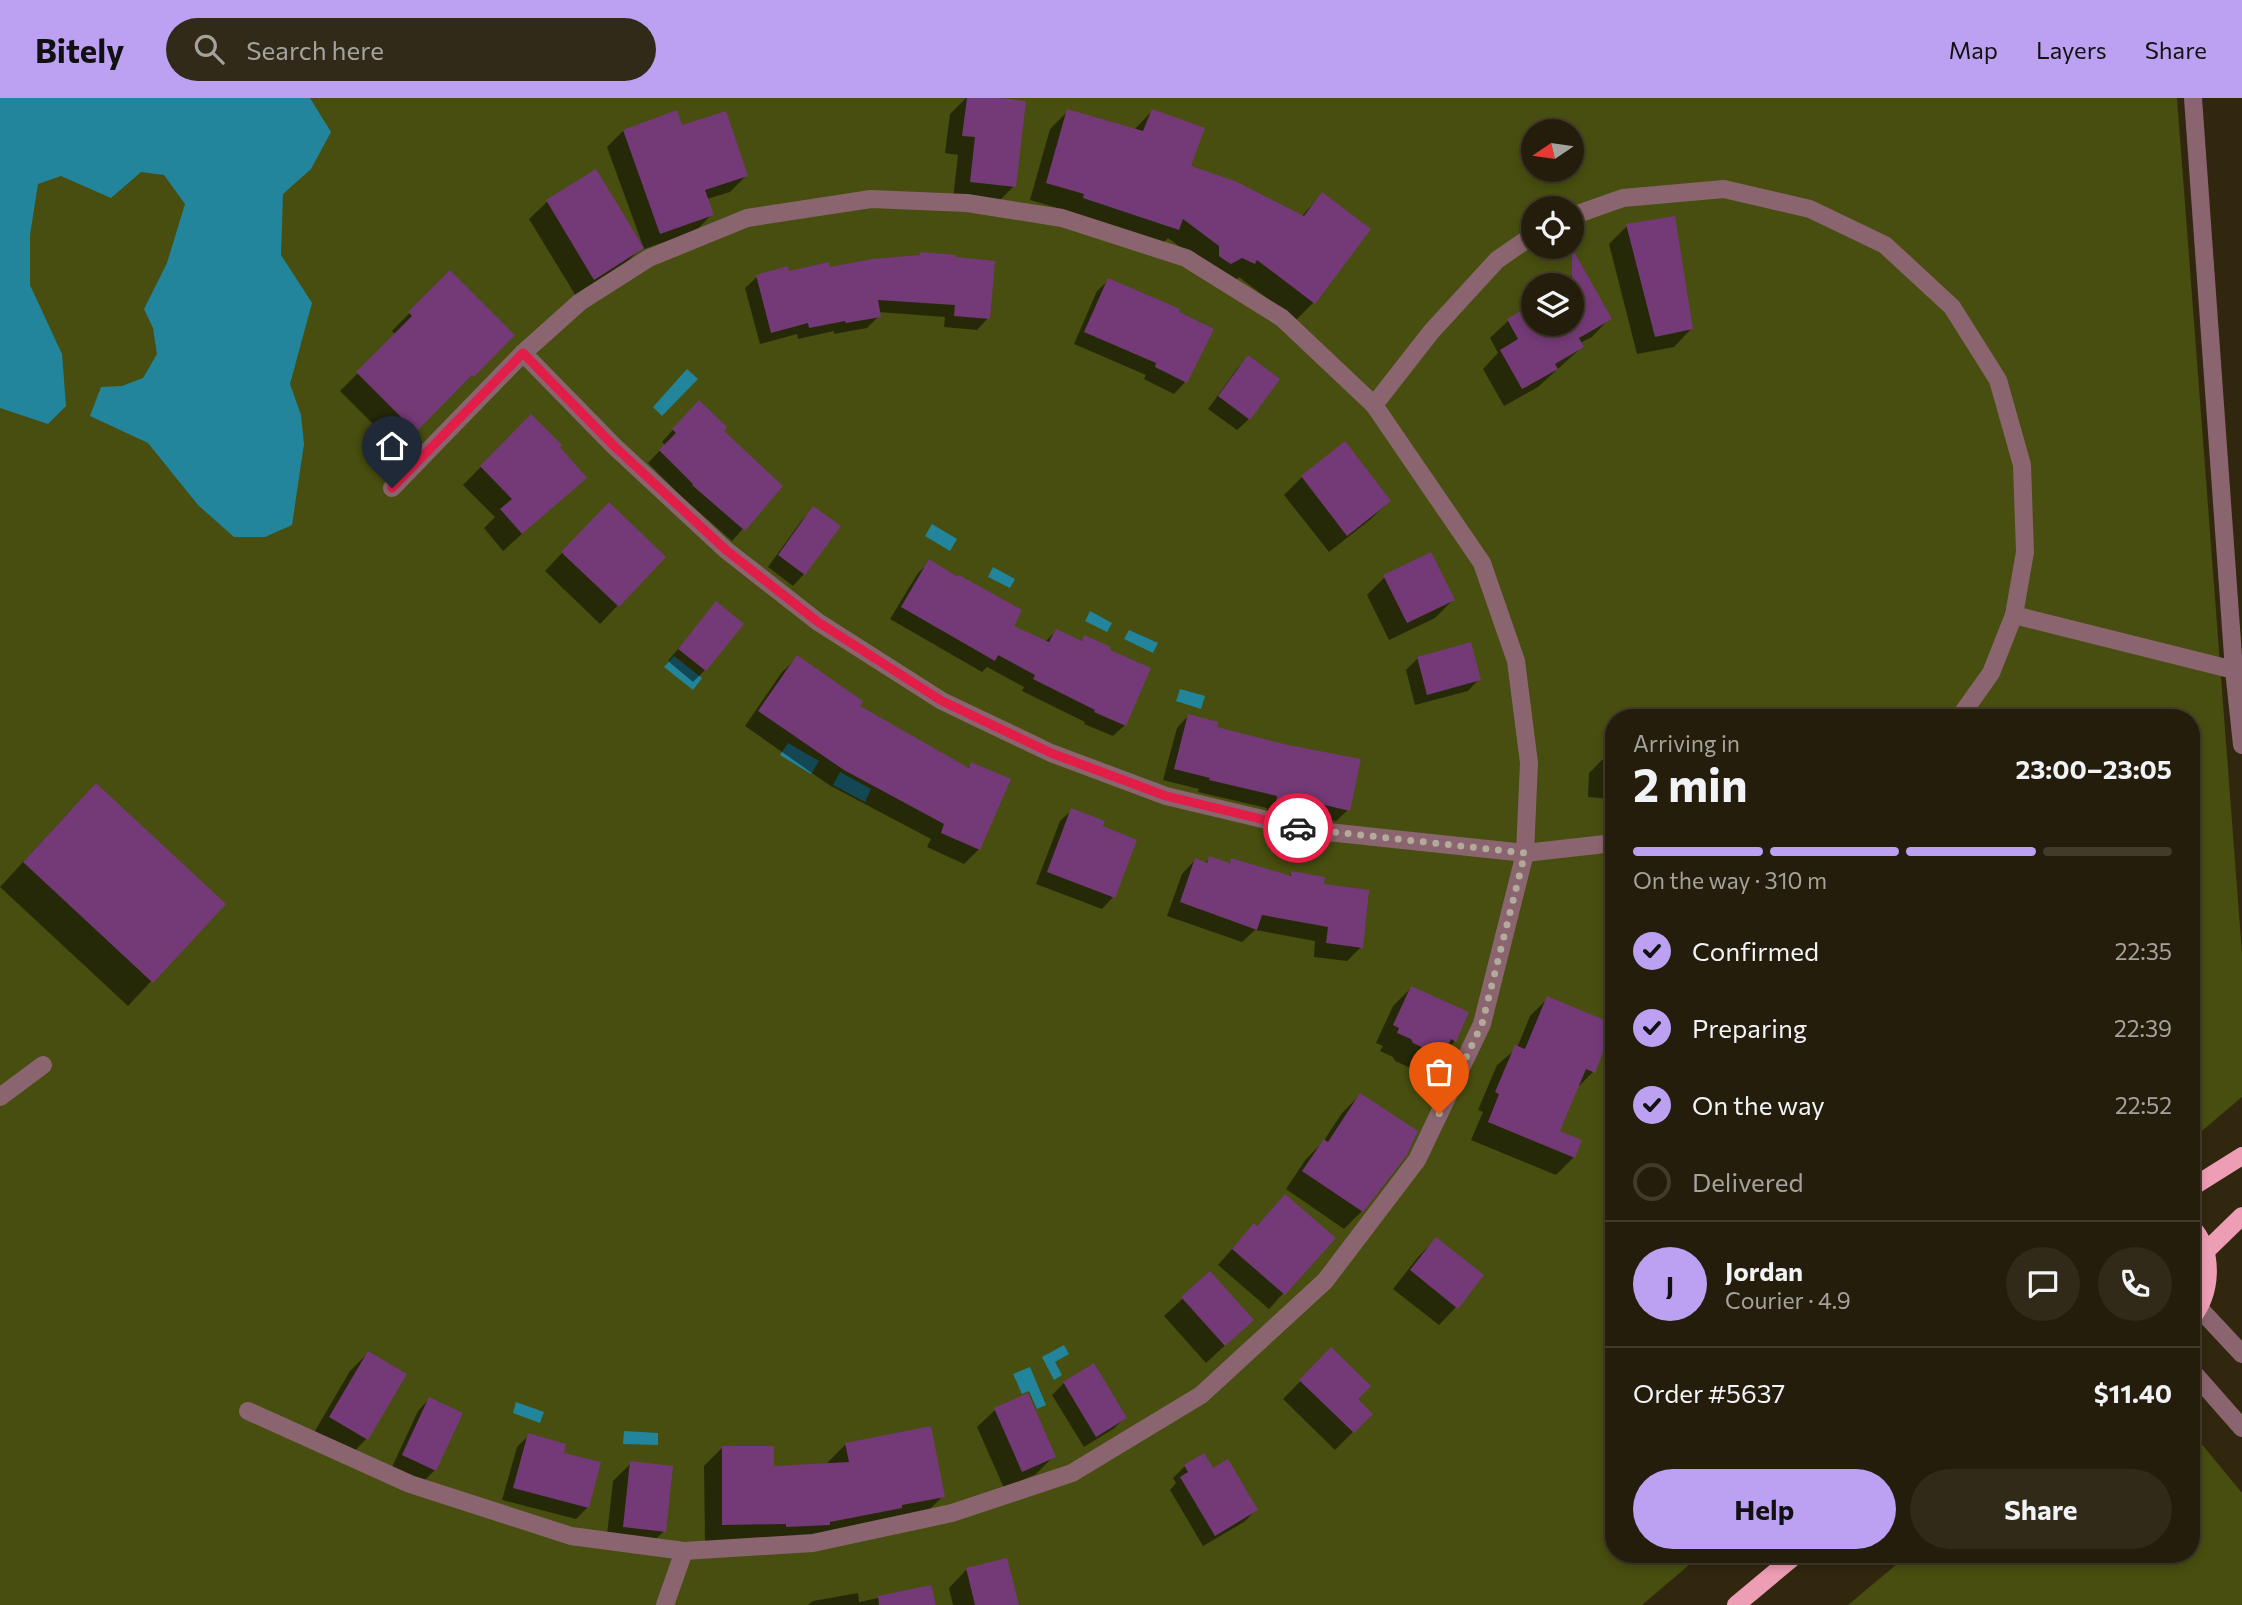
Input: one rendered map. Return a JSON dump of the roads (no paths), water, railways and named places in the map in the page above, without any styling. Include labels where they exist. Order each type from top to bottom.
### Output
[{"type":"main road","points":[[2200,1182],[2242,1156]]},
{"type":"main road","points":[[2206,1252],[2242,1216]]},
{"type":"main road","points":[[2200,1240],[2206,1252],[2208,1283],[2200,1301]]},
{"type":"main road","points":[[1736,1605],[1786,1563]]},
{"type":"street","points":[[2193,98],[2234,670],[2242,746]]},
{"type":"street","points":[[1584,212],[1623,198],[1724,189],[1810,209],[1885,245],[1952,307],[1998,380],[2022,465],[2025,552],[2014,615],[1991,673],[1965,709]]},
{"type":"street","points":[[248,1411],[410,1484],[571,1536],[684,1551],[813,1543],[952,1513],[1072,1473],[1201,1395],[1325,1281],[1417,1160],[1482,1024],[1525,853],[1529,763],[1516,661],[1482,563],[1374,405],[1282,318],[1186,258],[1062,218],[967,203],[871,199],[747,218],[649,258],[580,302],[523,353],[392,488]]},
{"type":"street","points":[[1374,405],[1431,332],[1497,260],[1521,243]]},
{"type":"street","points":[[523,353],[614,446],[726,550],[818,622],[942,701],[1051,753],[1166,796],[1309,830],[1525,853],[1605,845]]},
{"type":"street","points":[[2014,615],[2234,670]]},
{"type":"street","points":[[0,1097],[43,1065]]},
{"type":"street","points":[[2200,1317],[2242,1354]]},
{"type":"street","points":[[2200,1380],[2242,1428]]},
{"type":"street","points":[[665,1605],[684,1551]]},
{"type":"water","points":[[0,98],[310,98],[331,132],[311,169],[283,194],[281,255],[312,303],[290,384],[301,415],[304,444],[292,525],[265,537],[234,537],[198,505],[148,443],[90,416],[101,387],[122,386],[143,378],[157,354],[153,328],[144,309],[167,263],[185,204],[164,175],[141,172],[111,198],[61,176],[38,184],[30,235],[30,285],[62,354],[66,406],[48,424],[0,408]]},
{"type":"water","points":[[687,369],[698,379],[662,416],[653,407]]},
{"type":"water","points":[[932,524],[957,539],[950,551],[925,536]]},
{"type":"water","points":[[993,567],[1015,579],[1010,588],[988,577]]},
{"type":"water","points":[[1090,611],[1112,623],[1107,632],[1085,621]]},
{"type":"water","points":[[1129,630],[1158,643],[1153,653],[1124,639]]},
{"type":"water","points":[[674,656],[702,678],[693,690],[664,667]]},
{"type":"water","points":[[1180,689],[1205,696],[1201,709],[1176,701]]},
{"type":"water","points":[[788,743],[819,761],[811,774],[780,755]]},
{"type":"water","points":[[840,772],[871,789],[865,802],[833,785]]},
{"type":"water","points":[[1064,1345],[1069,1354],[1055,1362],[1062,1375],[1054,1380],[1042,1357]]},
{"type":"water","points":[[1030,1367],[1046,1405],[1037,1409],[1029,1391],[1022,1394],[1013,1374]]},
{"type":"water","points":[[516,1402],[544,1412],[540,1423],[513,1413]]},
{"type":"water","points":[[624,1431],[658,1433],[658,1445],[623,1444]]}]
